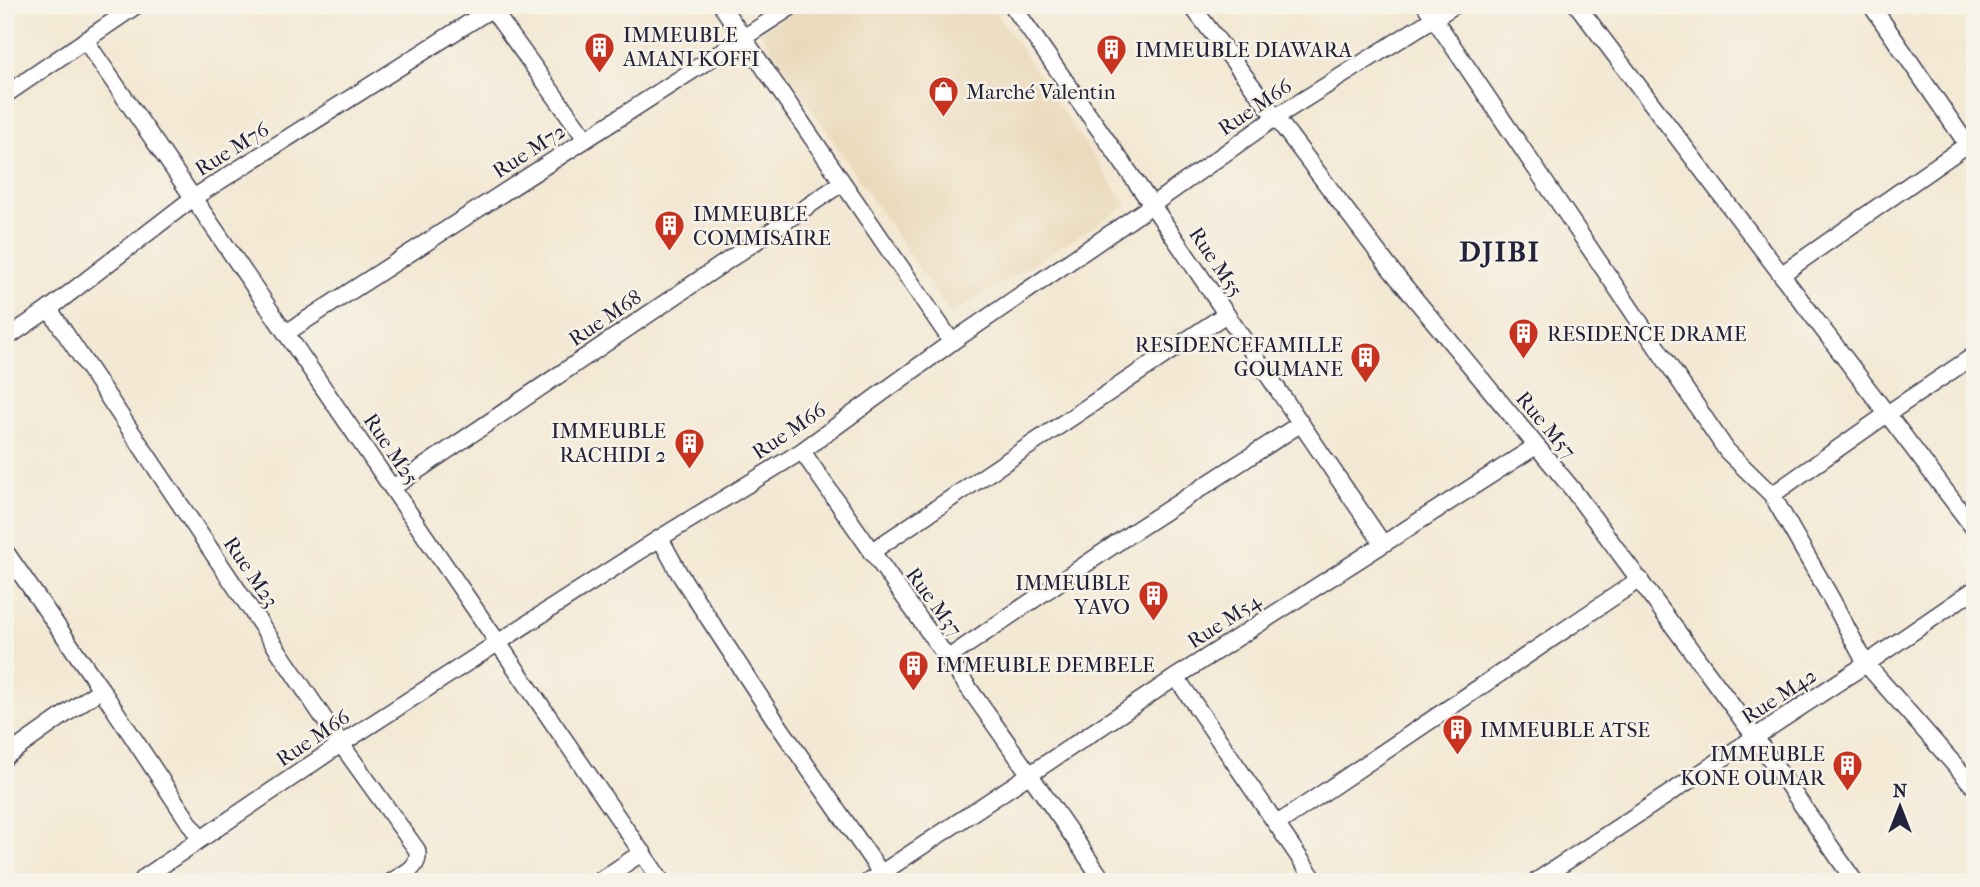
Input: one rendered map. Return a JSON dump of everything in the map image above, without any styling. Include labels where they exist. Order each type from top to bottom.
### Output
[{"type":"street","points":[[5,94],[137,5]]},
{"type":"street","points":[[721,5],[952,342]]},
{"type":"street","name":"Rue M72","points":[[286,333],[794,5]]},
{"type":"street","name":"Rue M55","points":[[1012,5],[1152,205],[1382,544]]},
{"type":"street","name":"Rue M57","points":[[1191,5],[1370,243],[1573,491],[1640,579],[1755,737],[1855,882]]},
{"type":"street","name":"Rue M66","points":[[141,882],[341,744],[660,538],[802,451],[952,342],[1276,117],[1430,12],[1455,5]]},
{"type":"street","points":[[1577,5],[1975,530]]},
{"type":"street","points":[[1782,274],[1971,142],[1871,5]]},
{"type":"street","points":[[490,7],[586,139]]},
{"type":"street","name":"Rue M76","points":[[5,339],[49,309],[193,198],[490,7]]},
{"type":"street","points":[[1430,12],[1727,451],[1772,495],[1866,664],[1975,788]]},
{"type":"street","name":"Rue M25","points":[[85,40],[662,882]]},
{"type":"street","name":"Rue M68","points":[[392,488],[842,183]]},
{"type":"street","name":"Rue M23","points":[[49,309],[341,744],[417,850],[419,858],[416,866],[391,882]]},
{"type":"street","points":[[871,552],[1226,314]]},
{"type":"street","points":[[1772,495],[1975,355]]},
{"type":"street","points":[[948,658],[1130,534],[1300,424]]},
{"type":"street","name":"Rue M54","points":[[874,877],[1176,677],[1536,446]]},
{"type":"street","name":"Rue M37","points":[[802,451],[871,552],[1031,774],[1104,882]]},
{"type":"street","points":[[660,538],[679,573],[874,877]]},
{"type":"street","points":[[5,551],[201,839]]},
{"type":"street","points":[[1277,824],[1640,579]]},
{"type":"street","name":"Rue M42","points":[[1535,882],[1975,589]]},
{"type":"street","points":[[1176,677],[1316,882]]},
{"type":"street","points":[[5,757],[101,689]]},
{"type":"street","points":[[598,882],[643,852]]},
{"type":"shaded area","name":"Marché Valentin","points":[[802,5],[991,5],[1127,206],[950,315],[760,32]]},
{"type":"place","name":"IMMEUBLE AMANI KOFFI","points":[[600,74]]},
{"type":"place","name":"IMMEUBLE DIAWARA","points":[[1112,77]]},
{"type":"place","name":"Marché Valentin","points":[[943,119]]},
{"type":"place","name":"IMMEUBLE COMMISAIRE","points":[[670,253]]},
{"type":"place","name":"RESIDENCE DRAME","points":[[1524,361]]},
{"type":"place","name":"RESIDENCEFAMILLE GOUMANE","points":[[1366,384]]},
{"type":"place","name":"IMMEUBLE RACHIDI 2","points":[[689,470]]},
{"type":"place","name":"IMMEUBLE YAVO","points":[[1153,622]]},
{"type":"place","name":"IMMEUBLE DEMBELE","points":[[913,692]]},
{"type":"place","name":"IMMEUBLE ATSE","points":[[1457,757]]},
{"type":"place","name":"IMMEUBLE KONE OUMAR","points":[[1848,793]]},
{"type":"district","name":"DJIBI","points":[[1500,251]]}]
